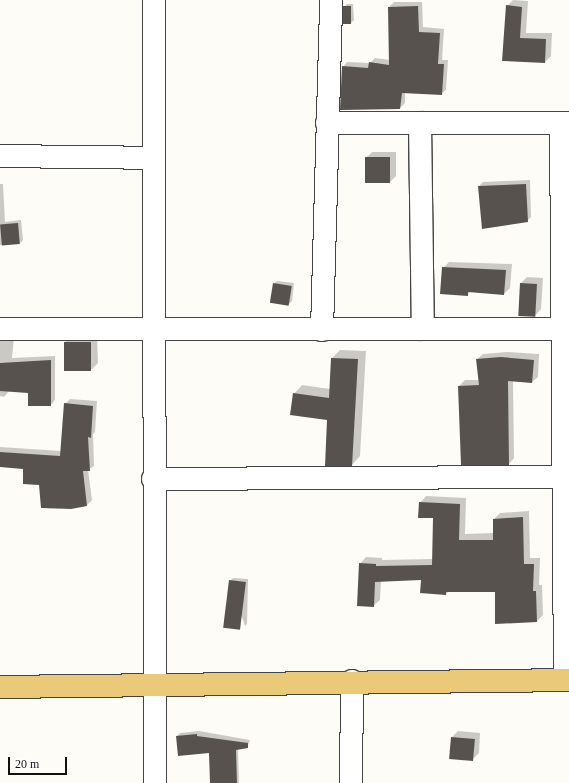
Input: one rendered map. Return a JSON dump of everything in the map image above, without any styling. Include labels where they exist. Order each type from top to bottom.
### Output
[{"type":"main road","points":[[0,687],[352,681],[567,680]]},
{"type":"street","points":[[154,0],[153,684],[155,783]]},
{"type":"street","points":[[322,330],[331,0]]},
{"type":"street","points":[[328,123],[565,123],[566,329],[564,477],[567,680]]},
{"type":"street","points":[[420,123],[423,330]]},
{"type":"street","points":[[0,156],[154,158]]},
{"type":"street","points":[[0,329],[154,331],[566,329]]},
{"type":"street","points":[[154,479],[564,477]]},
{"type":"street","points":[[351,783],[352,681]]},
{"type":"building","points":[[506,5],[522,7],[520,38],[546,39],[545,63],[502,61]]},
{"type":"building","points":[[343,6],[351,6],[351,24],[343,24]]},
{"type":"building","points":[[418,6],[419,32],[440,33],[438,64],[444,64],[442,95],[402,93],[400,109],[340,110],[342,66],[368,68],[369,62],[389,65],[388,7]]},
{"type":"building","points":[[365,157],[390,157],[390,183],[365,183]]},
{"type":"building","points":[[526,184],[528,222],[482,229],[478,186]]},
{"type":"building","points":[[18,223],[20,244],[2,245],[0,225]]},
{"type":"building","points":[[442,267],[506,270],[504,295],[468,292],[468,296],[440,294]]},
{"type":"building","points":[[273,283],[292,286],[289,306],[270,303]]},
{"type":"building","points":[[520,283],[537,284],[535,317],[518,316]]},
{"type":"building","points":[[64,342],[91,342],[91,371],[64,371]]},
{"type":"building","points":[[501,357],[534,360],[532,383],[508,381],[509,465],[461,465],[458,386],[479,385],[476,359]]},
{"type":"building","points":[[331,358],[358,359],[352,466],[325,466],[327,420],[290,415],[293,393],[329,398]]},
{"type":"building","points":[[51,360],[51,406],[28,406],[28,393],[0,391],[0,363]]},
{"type":"building","points":[[64,403],[93,406],[91,438],[88,437],[90,471],[83,471],[87,506],[71,509],[41,508],[39,485],[23,484],[23,469],[0,467],[0,452],[60,456]]},
{"type":"building","points":[[419,502],[460,504],[459,540],[493,540],[493,519],[523,517],[524,564],[534,564],[533,591],[536,591],[537,622],[495,624],[495,592],[446,592],[446,595],[420,593],[421,580],[375,582],[374,607],[357,606],[359,563],[376,564],[376,566],[432,565],[433,518],[418,518]]},
{"type":"building","points":[[229,580],[246,582],[240,630],[223,628]]},
{"type":"building","points":[[197,734],[197,736],[248,743],[248,748],[236,750],[237,783],[210,783],[209,753],[178,756],[176,736]]},
{"type":"building","points":[[451,737],[475,739],[473,761],[449,759]]}]
